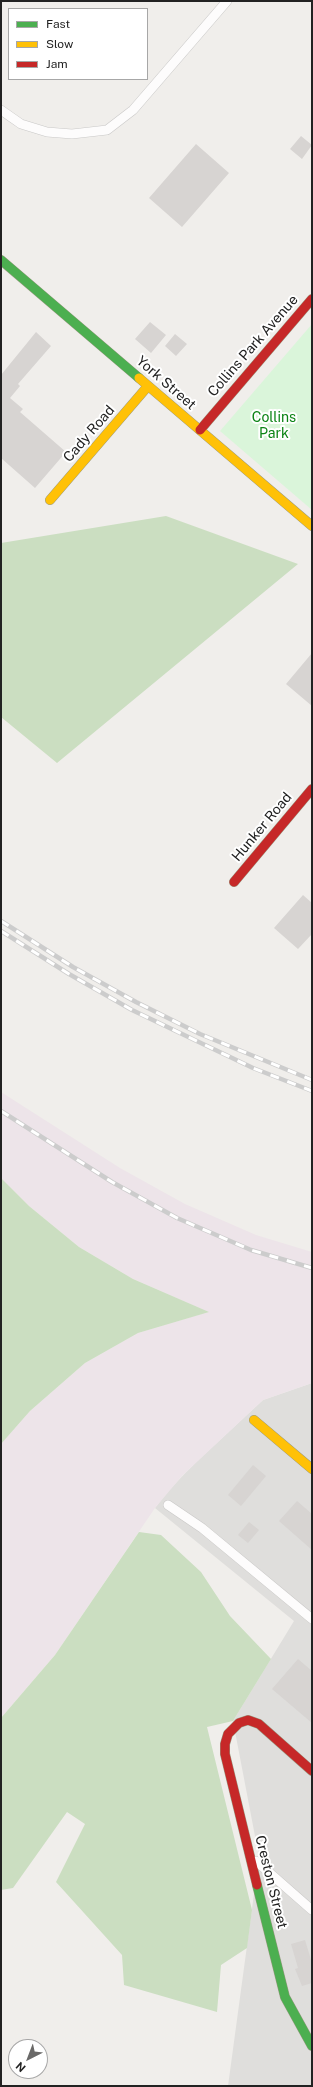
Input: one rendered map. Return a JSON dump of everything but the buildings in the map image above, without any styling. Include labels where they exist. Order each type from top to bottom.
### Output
[{"type":"street","name":"York Street","points":[[1,260],[312,526]]},
{"type":"street","name":"Collins Park Avenue","points":[[200,430],[312,299]]},
{"type":"street","name":"Cady Road","points":[[50,500],[148,386]]},
{"type":"street","name":"Hunker Road","points":[[234,882],[312,789]]},
{"type":"street","points":[[254,1420],[312,1469]]},
{"type":"street","name":"Creston Street","points":[[312,1770],[259,1724],[248,1720],[239,1723],[228,1734],[225,1744],[225,1754],[285,1997],[312,2046]]},
{"type":"lane","points":[[1,110],[21,124],[47,132],[72,134],[106,130],[133,110],[227,1]]},
{"type":"lane","points":[[168,1505],[208,1532],[312,1619]]},
{"type":"lane","points":[[251,1857],[312,1910]]},
{"type":"shaded area","points":[[1,1092],[120,1168],[185,1204],[256,1235],[312,1252],[312,1383],[263,1400],[182,1476],[155,1508],[55,1655],[1,1718],[1,1444],[30,1411],[85,1363],[138,1333],[208,1312],[133,1279],[79,1247],[29,1206],[1,1178]]},
{"type":"shaded area","points":[[312,1383],[312,2086],[228,2086],[259,1857],[233,1721],[294,1621],[155,1508],[168,1491],[197,1461],[263,1400]]},
{"type":"green space","name":"Collins Park","points":[[312,324],[312,510],[220,431]]},
{"type":"green space","points":[[166,516],[298,564],[57,763],[1,717],[1,543]]},
{"type":"green space","points":[[1,1178],[29,1206],[79,1247],[133,1279],[209,1312],[138,1333],[85,1363],[30,1411],[1,1444]]},
{"type":"green space","points":[[139,1532],[161,1535],[201,1572],[230,1616],[271,1659],[233,1721],[207,1727],[252,1910],[247,1948],[221,1965],[217,2012],[124,1985],[122,1955],[56,1882],[85,1824],[67,1812],[13,1888],[1,1890],[1,1718],[55,1655]]},
{"type":"railway","points":[[1,921],[73,967],[136,1002],[200,1034],[312,1080]]},
{"type":"railway","points":[[1,931],[69,974],[132,1010],[253,1068],[312,1091]]},
{"type":"railway","points":[[1,1111],[112,1182],[177,1218],[251,1250],[312,1268]]},
{"type":"traffic: fast","points":[[1,260],[139,378]]},
{"type":"traffic: fast","points":[[257,1885],[285,1997],[312,2046]]},
{"type":"traffic: slow","points":[[139,378],[312,526]]},
{"type":"traffic: slow","points":[[50,500],[148,386]]},
{"type":"traffic: slow","points":[[254,1420],[312,1469]]},
{"type":"traffic: jam","points":[[200,430],[312,299]]},
{"type":"traffic: jam","points":[[234,882],[312,789]]},
{"type":"traffic: jam","points":[[257,1885],[225,1754],[225,1744],[228,1734],[239,1723],[248,1720],[259,1724],[312,1771]]}]
